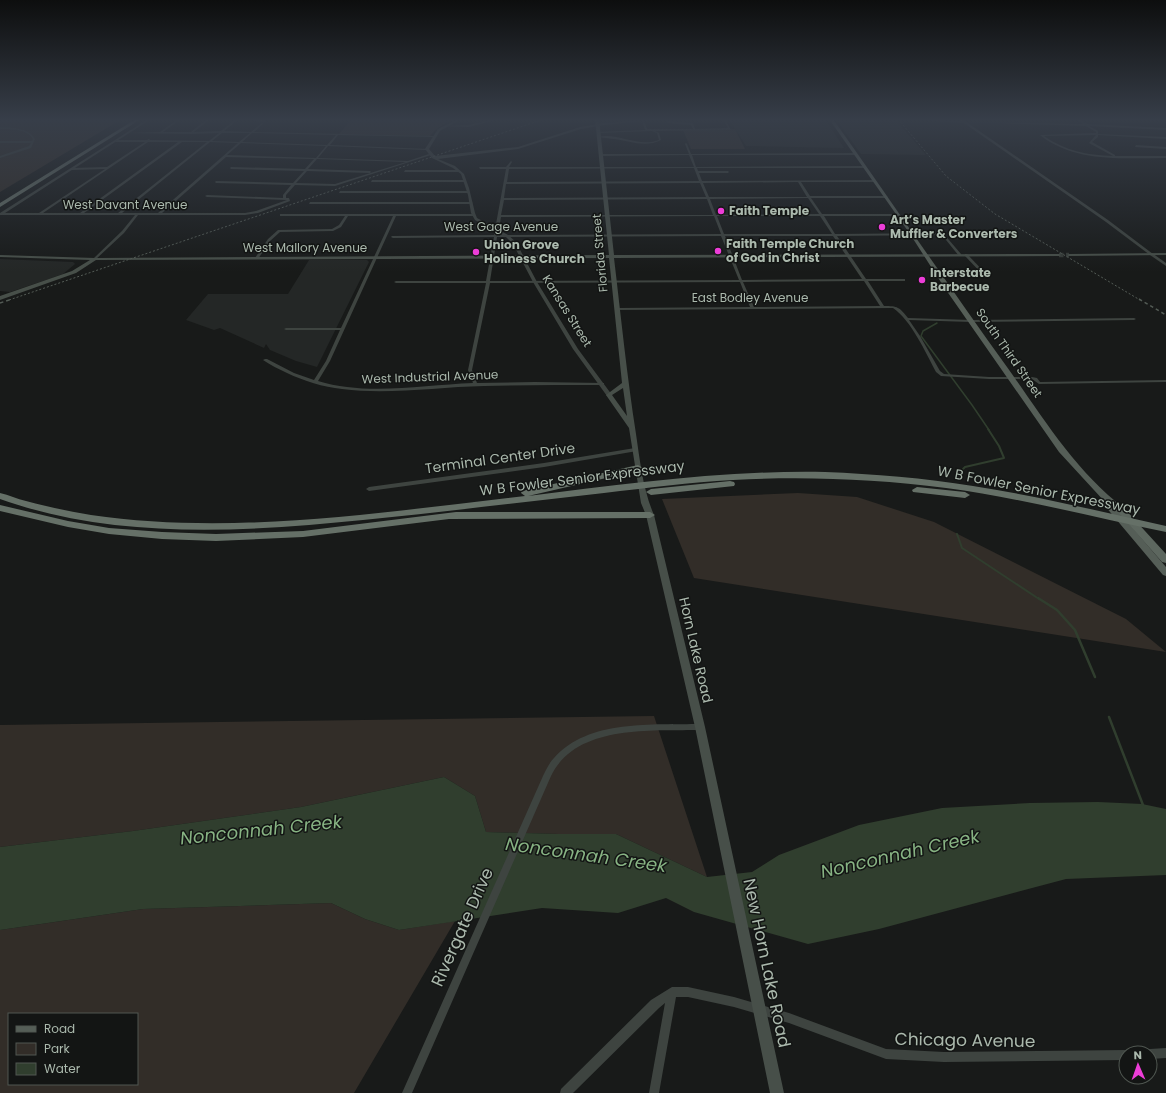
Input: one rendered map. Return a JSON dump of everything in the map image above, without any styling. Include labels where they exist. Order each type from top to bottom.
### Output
[{"type":"highway","points":[[1,198],[47,170]]},
{"type":"highway","points":[[0,206],[56,170]]},
{"type":"highway","points":[[441,512],[527,493],[639,472]]},
{"type":"highway","name":"W B Fowler Senior Expressway","points":[[0,508],[36,517],[109,531],[179,536],[251,537],[323,532],[441,512],[696,479],[814,475],[885,479],[946,485],[1026,499],[1166,529]]},
{"type":"highway","name":"W B Fowler Senior Expressway","points":[[0,496],[10,500],[66,514],[120,522],[188,527],[272,526],[441,512],[690,488],[769,482],[804,482],[891,487],[968,496],[1035,506],[1166,535]]},
{"type":"highway","name":"South Third Street","points":[[1121,510],[1166,560]]},
{"type":"highway","points":[[441,512],[650,515]]},
{"type":"main road","name":"Florida Street","points":[[603,170],[625,384],[632,429]]},
{"type":"main road","name":"South Third Street","points":[[867,170],[1062,450],[1104,497],[1121,510]]},
{"type":"main road","points":[[1069,255],[1166,254]]},
{"type":"main road","name":"West Mallory Avenue","points":[[0,256],[49,259],[95,259],[1058,255]]},
{"type":"main road","points":[[0,298],[74,272],[95,259]]},
{"type":"main road","points":[[610,395],[625,384]]},
{"type":"main road","name":"Kansas Street","points":[[610,395],[632,429],[639,472]]},
{"type":"main road","name":"Horn Lake Road","points":[[639,472],[645,503],[650,515],[700,727],[724,840]]},
{"type":"main road","name":"South Third Street","points":[[1104,497],[1110,508],[1166,573]]},
{"type":"main road","name":"New Horn Lake Road","points":[[724,840],[778,1093]]},
{"type":"street","points":[[6,214],[1,214],[69,170]]},
{"type":"street","points":[[40,214],[104,170]]},
{"type":"street","points":[[81,214],[141,170]]},
{"type":"street","points":[[120,214],[174,170]]},
{"type":"street","points":[[159,214],[209,170]]},
{"type":"street","points":[[306,170],[375,173]]},
{"type":"street","points":[[207,196],[285,198],[284,195],[306,170]]},
{"type":"street","points":[[216,182],[335,185],[384,170]]},
{"type":"street","points":[[475,384],[470,370],[498,231],[508,170]]},
{"type":"street","points":[[697,170],[752,308]]},
{"type":"street","points":[[1034,170],[1107,221],[1166,265]]},
{"type":"street","points":[[281,215],[472,215],[468,192],[458,171],[405,171]]},
{"type":"street","points":[[698,174],[728,174]]},
{"type":"street","points":[[372,181],[464,181]]},
{"type":"street","points":[[506,183],[874,181]]},
{"type":"street","points":[[799,182],[884,307]]},
{"type":"street","points":[[340,192],[468,192]]},
{"type":"street","points":[[503,199],[886,197]]},
{"type":"street","name":"West Davant Avenue","points":[[6,214],[245,214],[257,212],[289,200],[285,198]]},
{"type":"street","points":[[310,203],[471,203]]},
{"type":"street","points":[[95,259],[123,232],[137,214]]},
{"type":"street","points":[[257,258],[269,240],[279,231],[333,230],[340,226],[347,215]]},
{"type":"street","points":[[315,382],[328,361],[395,215]]},
{"type":"street","name":"Kansas Street","points":[[472,215],[481,223],[507,236],[515,243],[535,282],[576,349],[610,395]]},
{"type":"street","points":[[500,216],[898,215]]},
{"type":"street","name":"West Gage Avenue","points":[[393,237],[942,234],[960,255]]},
{"type":"street","points":[[966,255],[987,277]]},
{"type":"street","points":[[396,282],[904,280]]},
{"type":"street","name":"East Bodley Avenue","points":[[617,308],[898,308],[907,320],[938,372],[946,375],[989,378],[1032,378],[1039,383],[1166,381]]},
{"type":"street","points":[[907,320],[971,321],[1134,319]]},
{"type":"street","points":[[286,329],[343,329]]},
{"type":"street","name":"West Industrial Avenue","points":[[265,360],[286,372],[315,382],[340,388],[360,390],[475,384],[602,384]]},
{"type":"street","name":"Terminal Center Drive","points":[[369,489],[544,465],[635,450]]},
{"type":"street","name":"Rivergate Drive","points":[[407,1093],[532,809],[546,779],[558,759],[576,744],[602,734],[616,731],[700,727]]},
{"type":"street","points":[[565,1093],[655,1004],[672,992]]},
{"type":"street","points":[[654,1093],[672,992]]},
{"type":"street","name":"Chicago Avenue","points":[[672,992],[688,992],[734,1002],[789,1018],[886,1054],[944,1057],[1118,1055]]},
{"type":"shaded area","points":[[0,259],[73,262],[75,264],[63,274],[10,292],[0,291]]},
{"type":"shaded area","points":[[309,260],[367,260],[369,262],[317,367],[296,361],[270,350],[266,344],[264,348],[220,328],[214,330],[186,320],[208,294],[288,294]]},
{"type":"green space","points":[[0,170],[37,170],[0,192]]},
{"type":"green space","points":[[798,493],[857,497],[934,522],[1126,619],[1166,652],[694,578],[662,499]]},
{"type":"green space","points":[[654,716],[707,877],[616,834],[486,832],[475,796],[444,777],[301,807],[133,831],[0,847],[0,725]]},
{"type":"green space","points":[[331,903],[365,919],[399,930],[455,921],[354,1093],[0,1093],[0,930],[143,909]]},
{"type":"water","name":"Nonconnah Creek","points":[[444,777],[475,796],[486,832],[616,834],[707,877],[752,872],[779,855],[859,825],[942,808],[1030,803],[1098,802],[1142,804],[1166,809],[1166,875],[1066,879],[879,929],[808,944],[694,912],[666,898],[618,913],[542,908],[399,930],[365,919],[331,903],[143,909],[0,930],[0,847],[133,831],[301,807]]},
{"type":"waterway","points":[[937,323],[923,331],[921,336],[989,430]]},
{"type":"waterway","points":[[955,477],[965,467],[1004,458],[999,446],[988,429]]},
{"type":"waterway","points":[[957,534],[962,548],[1039,599]]},
{"type":"waterway","points":[[1038,598],[1057,610],[1075,630],[1095,677]]},
{"type":"waterway","points":[[1109,717],[1143,805]]},
{"type":"tunnel","points":[[1059,255],[1069,255]]},
{"type":"railway","points":[[9,300],[393,170]]},
{"type":"railway","points":[[941,170],[946,176],[995,214],[1140,300]]},
{"type":"railway","points":[[1139,299],[1166,315]]},
{"type":"railway","points":[[0,303],[9,300]]},
{"type":"place","name":"Faith Temple","points":[[721,211]]},
{"type":"place","name":"Art’s Master Muffler & Converters","points":[[882,227]]},
{"type":"place","name":"Faith Temple Church of God in Christ","points":[[718,251]]},
{"type":"place","name":"Union Grove Holiness Church","points":[[476,252]]},
{"type":"place","name":"Interstate Barbecue","points":[[922,280]]}]
